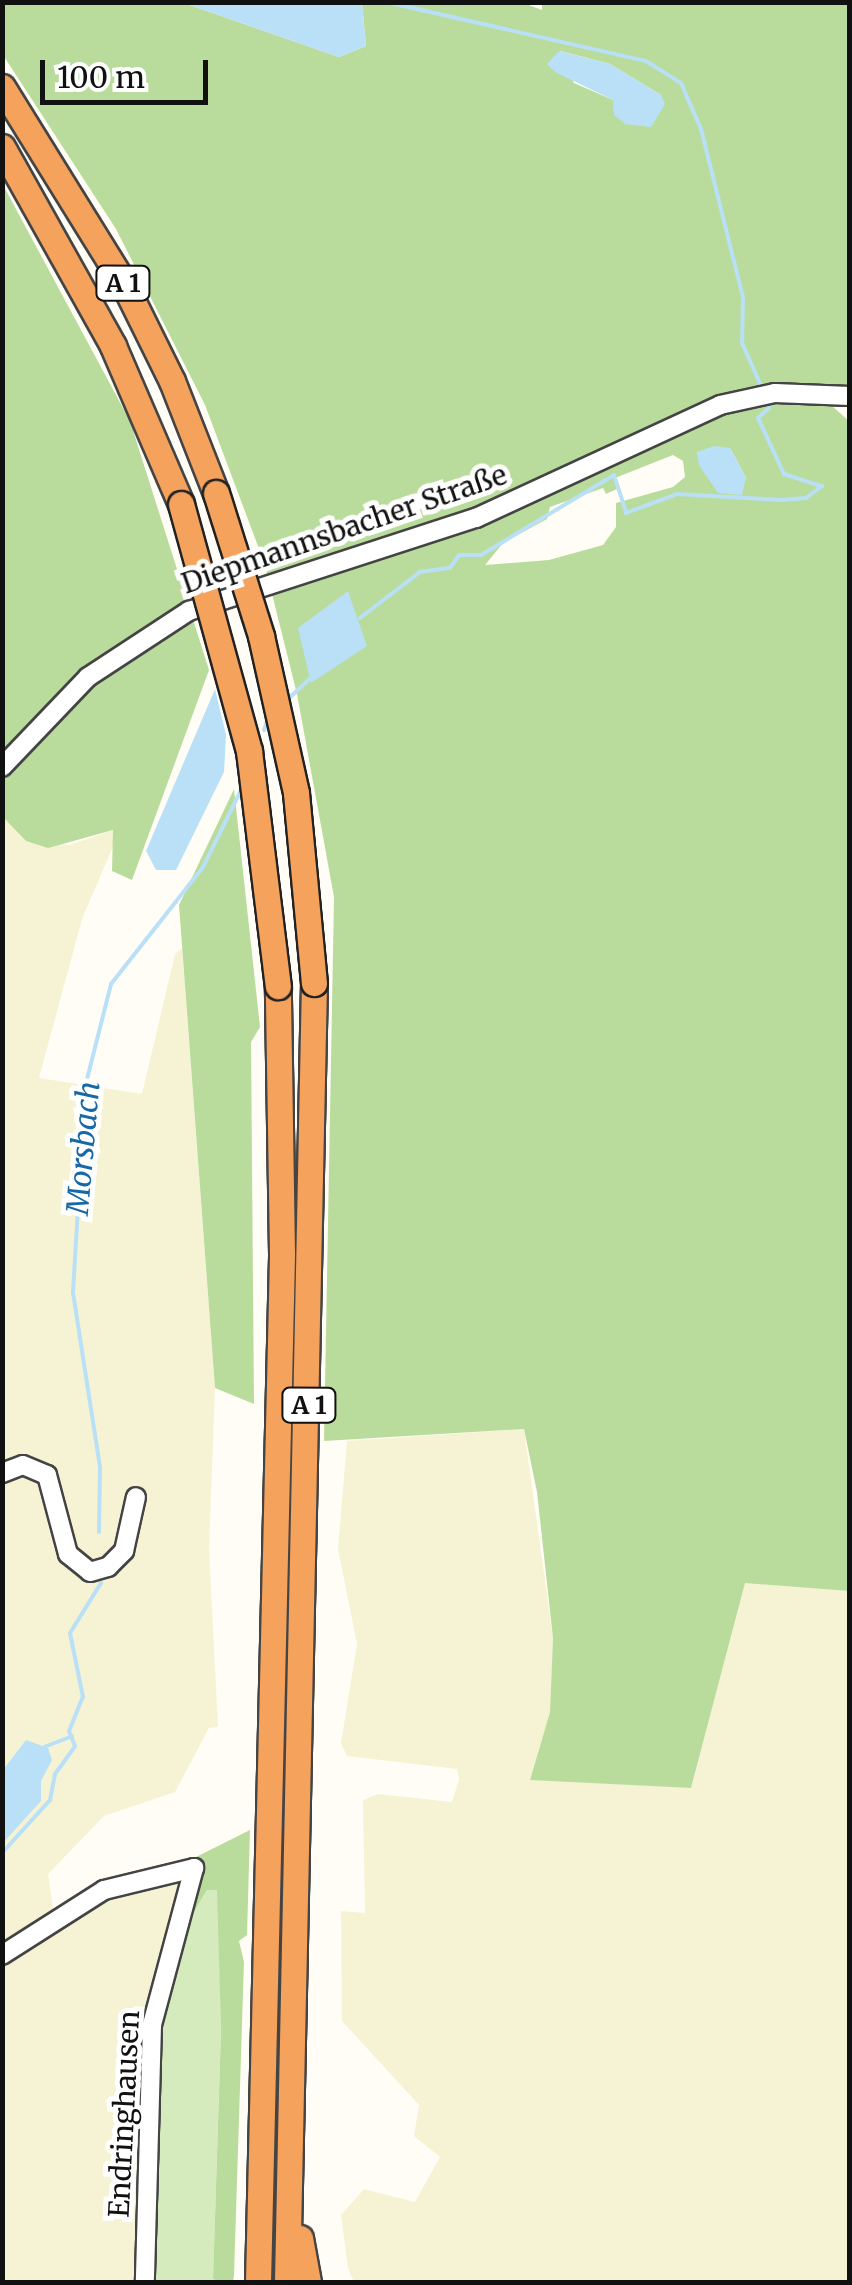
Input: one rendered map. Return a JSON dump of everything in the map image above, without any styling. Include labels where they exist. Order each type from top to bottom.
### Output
[{"type":"highway","name":"A 1","points":[[2,87],[124,284],[172,381],[216,493],[261,636],[296,793],[314,984],[287,2282]]},
{"type":"highway","name":"A 1","points":[[2,146],[114,346],[181,504],[249,751],[278,986],[282,1272],[258,2282]]},
{"type":"highway","points":[[290,2187],[308,2282]]},
{"type":"highway","points":[[244,2282],[260,2202]]},
{"type":"street","name":"Diepmannsbacher Straße","points":[[2,767],[79,685],[188,611],[476,518],[743,399],[786,392],[850,396]]},
{"type":"street","points":[[2,1473],[23,1465],[47,1475],[68,1554],[90,1572],[108,1567],[124,1551],[136,1498]]},
{"type":"street","name":"Endringhausen","points":[[2,1955],[104,1890],[194,1868],[152,2025],[145,2282]]},
{"type":"shaded area","points":[[3,817],[26,841],[70,845],[113,830],[118,835],[82,919],[39,1078],[142,1094],[175,954],[182,948],[215,1388],[209,1549],[218,1727],[209,1728],[175,1792],[104,1816],[48,1874],[56,1928],[116,1894],[185,1875],[141,2282],[3,2282]]},
{"type":"shaded area","points":[[524,1429],[553,1638],[550,1712],[530,1779],[691,1788],[745,1582],[849,1591],[849,2282],[354,2282],[348,2268],[341,2215],[364,2189],[415,2202],[440,2157],[414,2136],[419,2105],[342,2021],[341,1911],[365,1913],[363,1800],[378,1794],[452,1802],[459,1779],[457,1769],[347,1756],[341,1743],[357,1644],[338,1549],[347,1441]]},
{"type":"green space","points":[[521,2],[542,10],[542,3],[849,3],[850,393],[832,406],[850,422],[849,1591],[745,1583],[691,1788],[530,1780],[550,1712],[553,1638],[537,1492],[524,1429],[324,1441],[334,897],[297,694],[264,562],[205,405],[116,229],[3,55],[3,3],[184,3],[339,57],[366,46],[362,3]],"holes":[[[560,51],[610,64],[661,95],[613,100],[574,83]],[[730,448],[746,478],[717,491],[697,453]],[[673,455],[683,461],[685,477],[673,487],[616,503],[616,527],[603,545],[549,560],[485,565],[503,543],[547,519],[550,507],[603,488],[606,494],[617,489],[615,478]]]},
{"type":"green space","points":[[2,183],[130,421],[209,670],[132,880],[112,871],[113,830],[48,848],[26,841],[3,817]]},
{"type":"green space","points":[[234,789],[260,1027],[251,1042],[254,1404],[215,1388],[179,905]]},
{"type":"green space","points":[[250,1830],[247,1935],[239,1941],[244,1962],[234,2275],[233,2282],[220,2282],[213,2279],[221,2030],[217,1890],[207,1890],[185,1928],[184,1863]]},
{"type":"green space","points":[[207,1890],[218,1890],[221,2030],[213,2279],[220,2282],[147,2282],[154,2025],[186,1927]]},
{"type":"water","points":[[184,3],[362,3],[366,46],[339,57]]},
{"type":"water","points":[[559,51],[610,64],[661,95],[665,104],[651,127],[625,124],[614,115],[613,100],[555,72],[547,64]]},
{"type":"water","points":[[714,446],[730,448],[746,478],[742,495],[718,493],[699,465],[697,452]]},
{"type":"water","points":[[348,591],[367,646],[311,683],[298,628]]},
{"type":"water","points":[[215,689],[226,735],[224,772],[176,870],[156,870],[146,851]]},
{"type":"water","points":[[26,1740],[48,1748],[52,1760],[41,1781],[41,1801],[3,1843],[3,1770]]},
{"type":"waterway","points":[[386,2],[646,61],[681,83],[701,129],[743,297],[742,343],[762,388]]},
{"type":"waterway","points":[[769,408],[758,418],[784,474],[822,486]]},
{"type":"waterway","name":"Morsbach","points":[[360,618],[420,572],[450,568],[459,555],[481,555],[614,475],[626,513],[677,494],[782,500],[806,498],[822,486]]},
{"type":"waterway","name":"Morsbach","points":[[288,699],[313,676]]},
{"type":"waterway","name":"Morsbach","points":[[264,730],[268,719]]},
{"type":"waterway","name":"Morsbach","points":[[99,1532],[100,1467],[73,1292],[85,1087],[111,984],[203,867],[242,788]]},
{"type":"waterway","name":"Morsbach","points":[[2,1853],[50,1800],[55,1774],[75,1746],[69,1731],[83,1697],[70,1633],[101,1583]]},
{"type":"waterway","name":"Morsbach","points":[[44,1747],[72,1736]]}]
